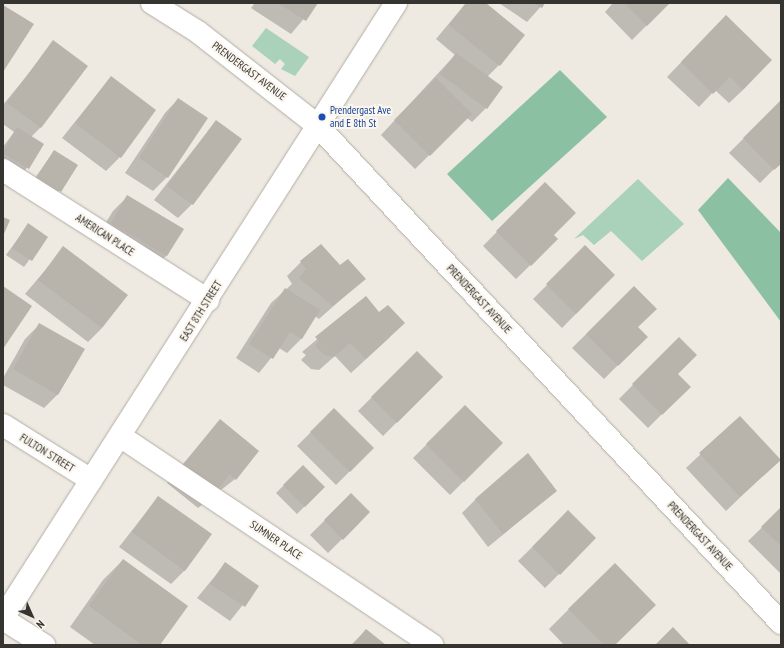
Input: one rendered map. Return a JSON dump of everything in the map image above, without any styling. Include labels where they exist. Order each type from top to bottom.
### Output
[{"type":"street","name":"PRENDERGAST AVENUE","points":[[152,3],[198,32],[317,125],[781,623]]},
{"type":"street","name":"EAST 8TH STREET","points":[[3,618],[208,300],[317,125],[396,3]]},
{"type":"street","name":"AMERICAN PLACE","points":[[3,170],[208,300]]},
{"type":"street","name":"FULTON STREET","points":[[3,425],[91,480]]},
{"type":"street","name":"SUMNER PLACE","points":[[120,436],[432,645]]},
{"type":"street","points":[[3,618],[44,645]]},
{"type":"green space","points":[[266,28],[309,57],[295,76],[281,69],[285,64],[280,59],[275,64],[252,46]]},
{"type":"green space","points":[[560,70],[607,117],[492,221],[447,174]]},
{"type":"green space","points":[[728,178],[781,233],[781,322],[698,210]]},
{"type":"green space","points":[[638,179],[684,224],[642,261],[611,231],[594,245],[583,235],[574,239]]},
{"type":"building","points":[[278,3],[318,3],[306,21]]},
{"type":"building","points":[[466,3],[486,3],[525,35],[500,66],[449,25]]},
{"type":"building","points":[[534,3],[545,3],[542,8]]},
{"type":"building","points":[[624,3],[670,3],[647,26]]},
{"type":"building","points":[[3,5],[34,24],[3,72]]},
{"type":"building","points":[[726,15],[772,60],[743,90],[730,77],[713,94],[681,62]]},
{"type":"building","points":[[53,40],[88,66],[41,128],[7,103]]},
{"type":"building","points":[[456,53],[503,87],[487,109],[440,74]]},
{"type":"building","points":[[111,76],[156,110],[121,158],[75,123]]},
{"type":"building","points":[[436,78],[472,114],[430,156],[394,120]]},
{"type":"building","points":[[178,98],[208,118],[168,178],[139,158]]},
{"type":"building","points":[[781,100],[781,164],[774,170],[743,138]]},
{"type":"building","points":[[216,120],[242,139],[193,205],[167,186]]},
{"type":"building","points":[[17,127],[44,144],[29,169],[3,153]]},
{"type":"building","points":[[54,150],[78,165],[61,192],[37,177]]},
{"type":"building","points":[[545,182],[576,213],[554,235],[558,239],[531,266],[496,231]]},
{"type":"building","points":[[127,195],[184,229],[167,256],[111,223]]},
{"type":"building","points":[[3,217],[10,220],[3,236]]},
{"type":"building","points":[[28,223],[48,237],[32,261],[12,248]]},
{"type":"building","points":[[321,244],[340,265],[348,259],[366,279],[333,306],[299,278],[306,269],[300,261]]},
{"type":"building","points":[[585,245],[615,275],[576,314],[546,284]]},
{"type":"building","points":[[63,246],[128,295],[102,328],[38,280]]},
{"type":"building","points":[[3,286],[32,306],[3,349]]},
{"type":"building","points":[[634,286],[657,309],[638,327],[648,337],[618,366],[586,334]]},
{"type":"building","points":[[285,288],[320,310],[302,339],[290,332],[273,359],[249,344]]},
{"type":"building","points":[[366,296],[379,312],[388,305],[405,323],[366,359],[350,343],[334,357],[325,355],[315,346],[319,341],[315,337]]},
{"type":"building","points":[[39,323],[85,349],[58,395],[13,369]]},
{"type":"building","points":[[679,337],[697,355],[678,374],[691,387],[662,415],[632,384]]},
{"type":"building","points":[[417,351],[443,377],[397,423],[371,397]]},
{"type":"building","points":[[465,405],[503,443],[464,482],[426,444]]},
{"type":"building","points":[[334,408],[374,448],[350,472],[310,432]]},
{"type":"building","points":[[740,416],[781,460],[740,497],[699,453]]},
{"type":"building","points":[[220,419],[259,451],[236,480],[230,474],[213,495],[180,468]]},
{"type":"building","points":[[528,453],[557,491],[503,534],[475,499]]},
{"type":"building","points":[[303,465],[325,487],[305,507],[283,485]]},
{"type":"building","points":[[351,493],[370,512],[343,540],[324,520]]},
{"type":"building","points":[[158,496],[212,534],[185,571],[132,532]]},
{"type":"building","points":[[781,507],[781,546],[761,527]]},
{"type":"building","points":[[568,510],[596,538],[560,575],[532,547]]},
{"type":"building","points":[[123,559],[188,606],[160,645],[142,645],[89,606]]},
{"type":"building","points":[[225,562],[259,586],[245,607],[210,584]]},
{"type":"building","points":[[615,563],[656,605],[615,645],[604,645],[568,609]]},
{"type":"building","points":[[673,627],[690,645],[655,645]]},
{"type":"building","points":[[366,629],[386,645],[353,645]]},
{"type":"place","name":"Prendergast Ave and E 8th St","points":[[322,117]]}]
